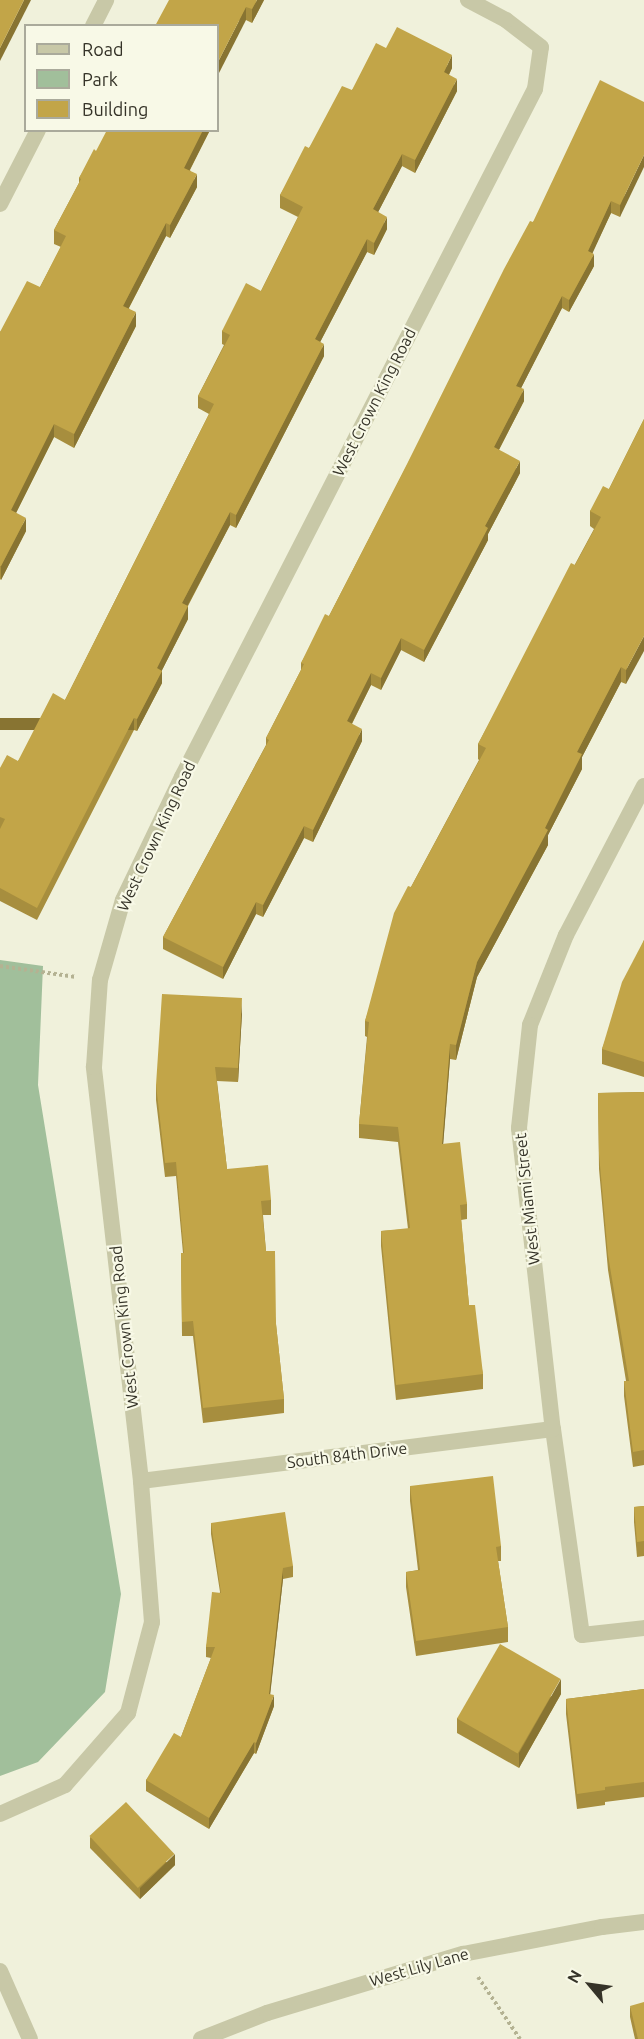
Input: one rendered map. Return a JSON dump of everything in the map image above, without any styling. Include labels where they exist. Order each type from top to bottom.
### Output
[{"type":"street","points":[[94,24],[106,0]]},
{"type":"street","name":"West Crown King Road","points":[[0,1814],[65,1785],[128,1713],[152,1622],[141,1481],[94,1067],[100,980],[123,900],[193,756],[535,89],[541,46],[506,20],[468,0]]},
{"type":"street","points":[[0,204],[37,132]]},
{"type":"street","name":"West Miami Street","points":[[644,786],[566,935],[530,1025],[519,1128],[553,1429],[582,1635],[644,1628]]},
{"type":"street","name":"South 84th Drive","points":[[141,1481],[553,1429]]},
{"type":"street","name":"West Lily Lane","points":[[201,2039],[267,2013],[463,1954],[644,1922]]},
{"type":"street","points":[[0,1971],[30,2039]]},
{"type":"path","points":[[0,966],[100,980]]},
{"type":"path","points":[[463,1954],[520,2039]]},
{"type":"green space","points":[[0,960],[43,966],[38,1085],[121,1594],[105,1692],[38,1762],[0,1776]]},
{"type":"building","points":[[0,0],[24,0],[0,48]]},
{"type":"building","points":[[169,0],[257,0],[252,9],[246,7],[219,60],[219,24],[156,24]]},
{"type":"building","points":[[397,27],[452,55],[444,72],[457,79],[415,160],[402,154],[373,209],[387,217],[374,243],[367,239],[315,339],[324,344],[236,515],[230,512],[182,603],[188,606],[157,668],[162,671],[137,719],[134,718],[37,908],[0,888],[0,829],[5,819],[0,817],[0,768],[7,755],[18,761],[53,693],[65,700],[214,404],[198,396],[230,335],[222,331],[246,283],[261,291],[303,207],[280,195],[305,146],[309,148],[342,86],[352,90],[376,43],[386,48]]},
{"type":"building","points":[[600,80],[644,102],[644,155],[620,205],[611,201],[588,251],[594,254],[569,300],[562,296],[516,386],[524,389],[494,447],[520,461],[485,526],[488,528],[424,650],[401,638],[381,678],[371,673],[347,721],[362,729],[313,830],[304,826],[263,905],[256,902],[223,967],[163,937],[269,740],[266,738],[304,664],[301,663],[325,614],[329,616],[504,269],[530,221],[533,222]]},
{"type":"building","points":[[106,132],[202,132],[184,168],[197,174],[170,225],[166,223],[123,306],[136,312],[74,434],[54,424],[11,510],[26,518],[0,566],[0,332],[27,281],[40,287],[66,236],[54,230],[94,149],[96,151]]},
{"type":"building","points":[[644,419],[644,636],[626,670],[621,667],[577,752],[582,754],[545,828],[548,830],[477,962],[456,1045],[450,1044],[442,1144],[460,1142],[467,1204],[460,1205],[469,1305],[475,1305],[483,1374],[396,1385],[381,1231],[410,1228],[398,1127],[359,1124],[369,1022],[365,1021],[394,913],[408,886],[411,887],[486,748],[478,744],[571,563],[575,565],[601,517],[590,511],[603,486],[609,489]]},
{"type":"building","points":[[644,940],[644,1062],[602,1049],[622,982]]},
{"type":"building","points":[[162,994],[242,998],[238,1068],[215,1067],[227,1169],[268,1165],[271,1200],[261,1201],[266,1251],[275,1251],[276,1324],[284,1399],[203,1408],[193,1321],[182,1322],[181,1253],[184,1253],[176,1162],[165,1163],[156,1085]]},
{"type":"building","points":[[644,1092],[644,1450],[633,1452],[624,1381],[629,1381],[608,1255],[599,1154],[598,1093]]},
{"type":"building","points":[[493,1476],[501,1546],[496,1547],[508,1627],[416,1641],[406,1572],[420,1570],[410,1486]]},
{"type":"building","points":[[644,1506],[644,1541],[637,1542],[634,1507]]},
{"type":"building","points":[[285,1512],[293,1566],[283,1568],[269,1694],[274,1695],[256,1743],[254,1742],[209,1818],[146,1780],[174,1733],[181,1737],[215,1647],[206,1647],[212,1592],[221,1593],[211,1523]]},
{"type":"building","points":[[500,1644],[561,1679],[518,1753],[457,1718]]},
{"type":"building","points":[[644,1689],[644,1782],[605,1787],[605,1790],[577,1794],[566,1699]]},
{"type":"building","points":[[126,1802],[174,1854],[138,1888],[89,1836]]},
{"type":"building","points":[[644,2002],[644,2039],[638,2039],[630,2006]]}]
